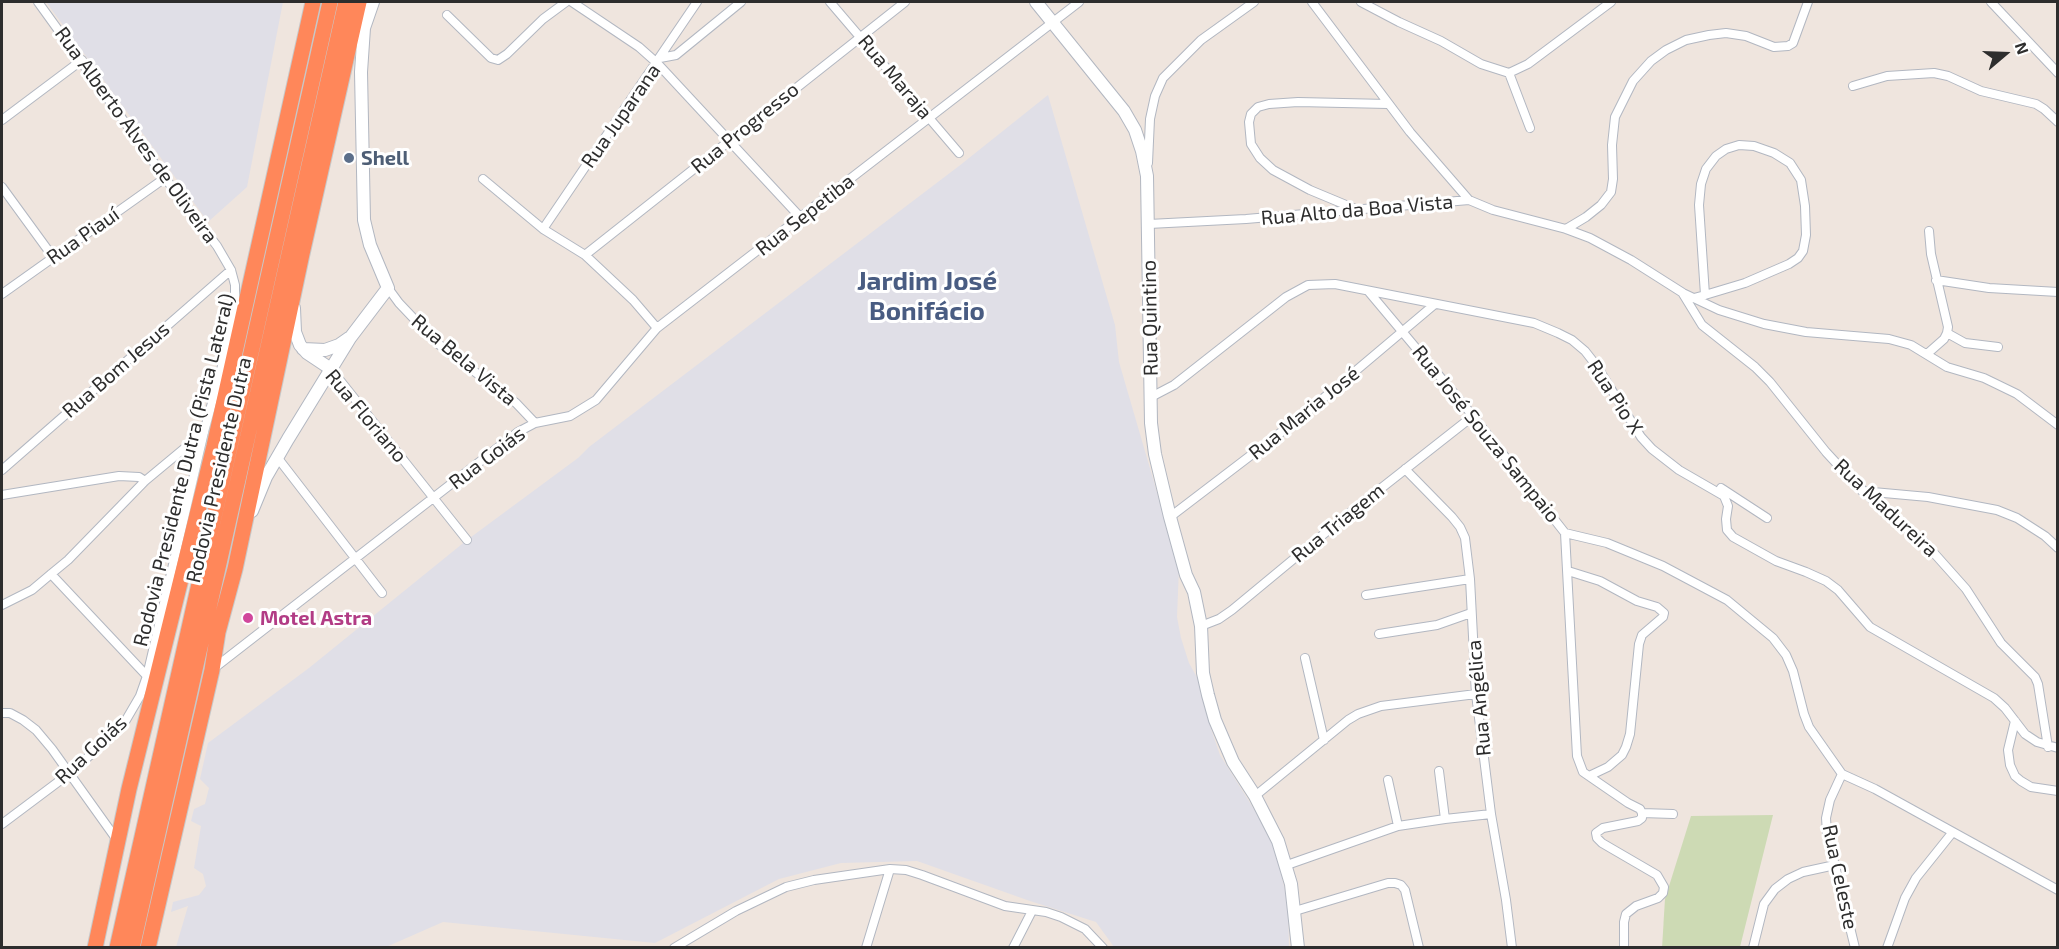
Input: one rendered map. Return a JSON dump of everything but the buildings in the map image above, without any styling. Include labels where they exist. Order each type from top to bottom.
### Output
[{"type":"highway","name":"Rodovia Presidente Dutra (Pista Lateral)","points":[[95,948],[151,677],[214,446],[313,2]]},
{"type":"highway","name":"Rodovia Presidente Dutra","points":[[117,948],[330,2]]},
{"type":"highway","name":"Rodovia Presidente Dutra","points":[[132,948],[346,2]]},
{"type":"highway","points":[[218,633],[359,2]]},
{"type":"highway","points":[[148,948],[212,670],[248,439]]},
{"type":"main road","points":[[241,538],[266,477],[277,457],[350,338],[388,288],[369,245],[364,220],[362,51],[364,28],[373,2]]},
{"type":"main road","points":[[1036,2],[1124,111],[1135,130],[1147,176]]},
{"type":"main road","name":"Rua Quintino","points":[[1147,176],[1151,423],[1155,454],[1186,575],[1194,592],[1201,626],[1203,673],[1208,695],[1224,743],[1233,762],[1255,796],[1278,841],[1287,865],[1295,911],[1298,948]]},
{"type":"main road","points":[[296,284],[295,332],[303,349],[325,350],[350,338]]},
{"type":"main road","name":"Rua Floriano","points":[[303,349],[331,369]]},
{"type":"street","name":"Rua Alberto Alves de Oliveira","points":[[38,2],[217,246],[231,270]]},
{"type":"street","points":[[447,15],[491,58],[498,60],[543,19],[566,2]]},
{"type":"street","points":[[572,2],[659,60],[801,218]]},
{"type":"street","name":"Rua Juparana","points":[[543,229],[698,2]]},
{"type":"street","points":[[659,60],[676,55],[741,2]]},
{"type":"street","name":"Rua Maraja","points":[[830,2],[959,153]]},
{"type":"street","name":"Rua Progresso","points":[[585,255],[905,2]]},
{"type":"street","name":"Rua Sepetiba","points":[[535,423],[570,416],[596,400],[657,328],[1079,2]]},
{"type":"street","name":"Rua Quintino","points":[[1147,176],[1150,119],[1155,96],[1163,78],[1201,40],[1254,2]]},
{"type":"street","points":[[1312,2],[1388,104],[1469,200]]},
{"type":"street","points":[[1361,2],[1441,40],[1481,64],[1509,73],[1528,64],[1611,2]]},
{"type":"street","points":[[1566,229],[1601,205],[1611,192],[1612,131],[1615,117],[1633,81],[1651,61],[1665,50],[1686,40],[1726,33],[1746,36],[1774,47],[1788,46],[1793,43],[1808,2]]},
{"type":"street","points":[[1991,2],[2058,73]]},
{"type":"street","points":[[2,120],[81,60]]},
{"type":"street","points":[[1509,73],[1530,128]]},
{"type":"street","points":[[1853,86],[1887,76],[1935,74],[1948,76],[1981,91],[2036,104],[2058,122]]},
{"type":"street","points":[[1360,210],[1310,190],[1273,170],[1260,158],[1251,144],[1249,122],[1251,114],[1258,107],[1269,104],[1298,102],[1388,104]]},
{"type":"street","points":[[1694,298],[1705,295],[1745,283],[1789,264],[1803,251],[1806,235],[1801,180],[1790,163],[1774,153],[1754,146],[1738,145],[1716,156],[1706,169],[1701,184],[1699,205],[1705,295]]},
{"type":"street","name":"Rua Piauí","points":[[2,294],[165,178]]},
{"type":"street","points":[[483,179],[543,229],[585,255],[618,285],[657,328]]},
{"type":"street","points":[[2,187],[53,257]]},
{"type":"street","name":"Rua Alto da Boa Vista","points":[[1149,224],[1246,219],[1469,200],[1493,210],[1566,229],[1590,238],[1631,260],[1683,293],[1719,310],[1764,324],[1815,333],[1889,339],[1911,345],[1947,367],[2000,385],[2053,416],[2058,425]]},
{"type":"street","points":[[1927,354],[1944,339],[1948,327],[1936,280],[1929,231]]},
{"type":"street","name":"Rua Goiás","points":[[2,824],[70,773],[126,720],[151,677],[204,432],[235,309],[235,285],[231,270]]},
{"type":"street","name":"Rua Bom Jesus","points":[[2,470],[231,270]]},
{"type":"street","points":[[1936,280],[1989,288],[2058,292]]},
{"type":"street","name":"Rua Pio X","points":[[1151,397],[1174,385],[1286,297],[1308,285],[1335,284],[1534,323],[1572,340],[1585,351],[1647,443],[1665,461],[1724,496],[1728,506],[1727,530],[1733,537],[1776,561],[1826,581],[1844,596],[1870,627],[1994,698],[2015,721]]},
{"type":"street","name":"Rua Bela Vista","points":[[388,288],[406,311],[437,343],[516,403],[535,423]]},
{"type":"street","name":"Rua José Souza Sampaio","points":[[1369,291],[1473,416],[1565,533],[1607,543],[1646,558],[1727,600],[1753,619],[1773,638],[1786,655],[1793,671],[1809,727],[1842,774]]},
{"type":"street","name":"Rua Madureira","points":[[1683,293],[1702,325],[1743,355],[1770,382],[1826,452],[1862,491],[1925,543],[1947,565],[1966,589],[2001,643],[2035,677],[2048,747]]},
{"type":"street","name":"Rua Maria José","points":[[1170,517],[1301,417],[1435,304]]},
{"type":"street","points":[[1947,333],[1965,343],[1998,347]]},
{"type":"street","name":"Rua Floriano","points":[[331,369],[467,540]]},
{"type":"street","name":"Rua Triagem","points":[[1201,626],[1232,610],[1342,519],[1473,416]]},
{"type":"street","name":"Rua Goiás","points":[[212,670],[518,432],[535,423]]},
{"type":"street","points":[[2,605],[32,590],[51,574],[145,481],[204,432]]},
{"type":"street","points":[[277,457],[382,593]]},
{"type":"street","name":"Rua Angélica","points":[[1405,469],[1460,527],[1465,538],[1470,579],[1476,694],[1491,814],[1512,948]]},
{"type":"street","points":[[2,495],[119,476],[129,476],[145,481]]},
{"type":"street","points":[[1706,486],[1717,486],[1767,518]]},
{"type":"street","points":[[1862,491],[1928,497],[1997,510],[2017,518],[2045,536],[2058,548]]},
{"type":"street","points":[[1565,533],[1577,756],[1583,772],[1640,809],[1642,813],[1642,818],[1638,821],[1603,828],[1596,832],[1597,838],[1657,875],[1664,887],[1663,893],[1658,898],[1636,906],[1626,914],[1624,948]]},
{"type":"street","points":[[1568,571],[1600,581],[1637,601],[1657,607],[1664,615],[1642,635],[1639,644],[1630,734],[1626,747],[1622,755],[1608,767],[1589,776]]},
{"type":"street","points":[[51,574],[151,677]]},
{"type":"street","points":[[1366,595],[1470,579]]},
{"type":"street","points":[[1379,634],[1437,625],[1472,612]]},
{"type":"street","points":[[1305,658],[1324,740]]},
{"type":"street","points":[[1255,796],[1347,720],[1369,709],[1476,694]]},
{"type":"street","points":[[2,713],[23,720],[36,730],[70,773],[117,840]]},
{"type":"street","points":[[2015,721],[2025,734],[2048,747],[2058,748]]},
{"type":"street","points":[[2015,721],[2008,750],[2010,765],[2015,776],[2031,787],[2058,791]]},
{"type":"street","points":[[1439,771],[1445,819]]},
{"type":"street","points":[[1842,774],[1875,789],[2058,890]]},
{"type":"street","name":"Rua Celeste","points":[[1842,774],[1830,800],[1826,818],[1827,833],[1855,948]]},
{"type":"street","points":[[1388,780],[1398,826]]},
{"type":"street","points":[[1642,813],[1673,814]]},
{"type":"street","points":[[1287,865],[1398,826],[1491,814]]},
{"type":"street","points":[[1887,948],[1905,898],[1916,878],[1952,833]]},
{"type":"street","points":[[1753,948],[1764,904],[1775,889],[1788,879],[1803,872],[1834,865]]},
{"type":"street","points":[[866,948],[890,869]]},
{"type":"street","points":[[674,948],[736,911],[786,887],[814,880],[890,869],[906,870],[1005,906],[1046,912],[1074,922],[1085,929],[1103,948]]},
{"type":"street","points":[[1295,911],[1395,883],[1401,885],[1405,890],[1419,948]]},
{"type":"street","points":[[1013,948],[1032,911]]},
{"type":"shaded area","points":[[46,2],[283,2],[247,187],[208,222]]},
{"type":"shaded area","points":[[1048,95],[1115,325],[1119,362],[1179,568],[1177,617],[1181,638],[1189,663],[1199,681],[1220,755],[1267,830],[1276,852],[1288,904],[1289,947],[1114,947],[1096,922],[917,861],[841,863],[779,879],[655,943],[443,922],[386,947],[176,947],[188,906],[171,912],[173,902],[199,895],[206,886],[203,874],[194,868],[201,826],[191,821],[194,809],[205,804],[209,788],[200,779],[208,743],[309,668],[467,540],[578,458],[589,447],[959,166]]},
{"type":"green space","points":[[1773,815],[1740,947],[1662,948],[1665,899],[1691,816]]},
{"type":"place","name":"Shell","points":[[349,158]]},
{"type":"place","name":"Motel Astra","points":[[248,618]]},
{"type":"district","name":"Jardim José Bonifácio","points":[[927,296]]}]
